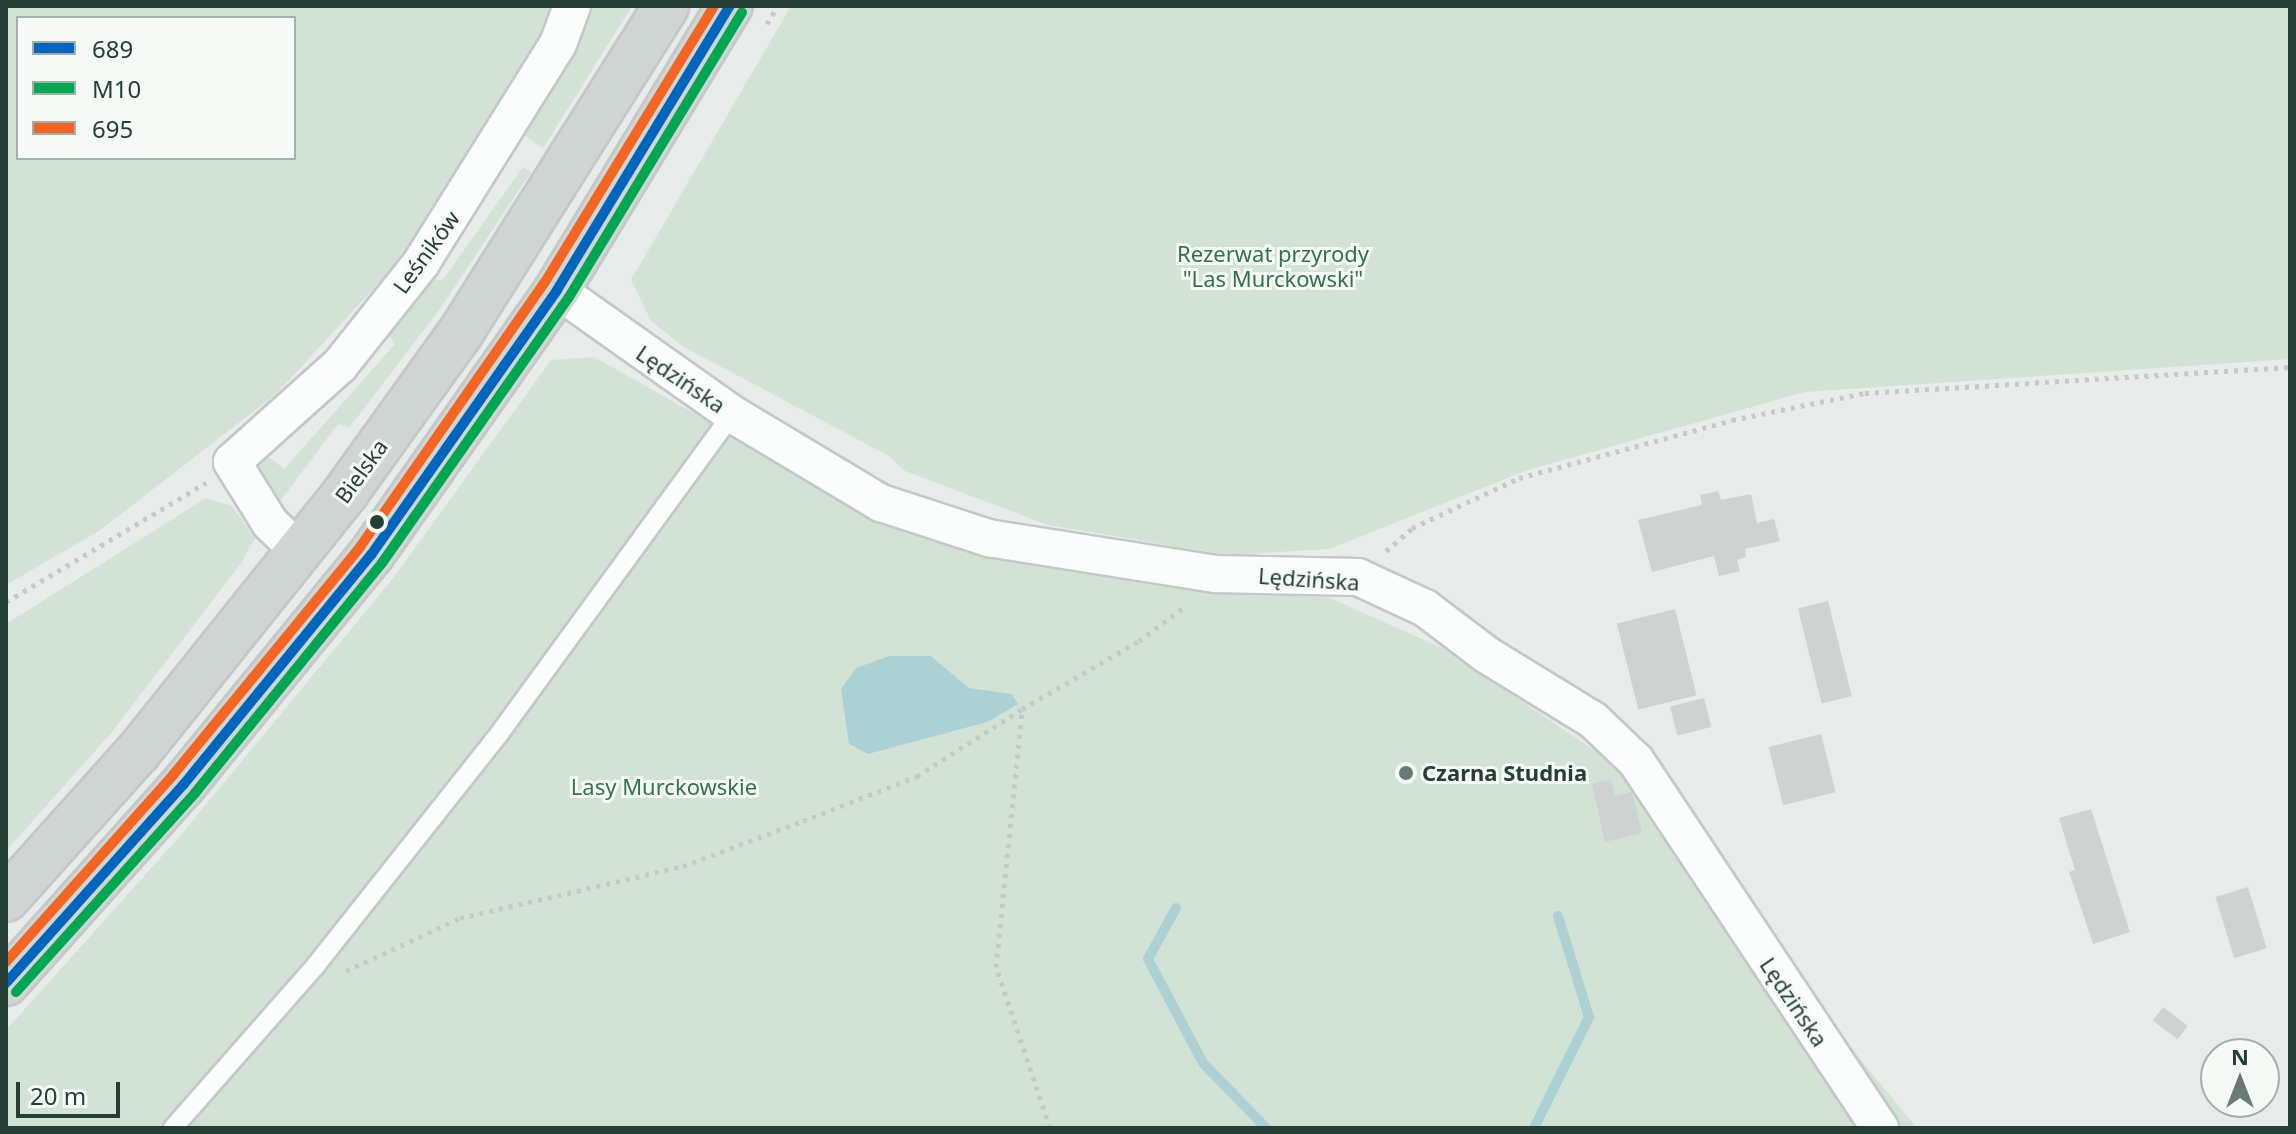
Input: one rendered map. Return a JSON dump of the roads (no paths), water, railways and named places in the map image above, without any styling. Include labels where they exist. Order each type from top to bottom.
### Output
[{"type":"main road","name":"Bielska","points":[[6,899],[138,752],[300,552],[461,332],[666,6]]},
{"type":"main road","points":[[6,983],[184,784],[371,555],[557,290],[730,6]]},
{"type":"street","name":"Leśników","points":[[300,552],[270,523],[232,462],[340,365],[421,263],[550,57],[572,6]]},
{"type":"street","name":"Lędzińska","points":[[557,290],[732,414],[881,503],[988,538],[1216,574],[1358,577],[1425,608],[1487,655],[1593,720],[1636,761],[1880,1128]]},
{"type":"lane","points":[[173,1128],[316,965],[499,734],[732,414]]},
{"type":"water","points":[[889,656],[931,656],[969,688],[1012,694],[1018,704],[987,722],[868,754],[849,744],[841,689],[856,668]]},
{"type":"waterway","points":[[1176,908],[1148,959],[1203,1063],[1266,1128]]},
{"type":"waterway","points":[[1534,1128],[1589,1017],[1558,916]]},
{"type":"place","name":"Czarna Studnia","points":[[1406,773]]},
{"type":"park label","name":"Rezerwat przyrody \"Las Murckowski\"","points":[[1273,266]]},
{"type":"park label","name":"Lasy Murckowskie","points":[[664,787]]}]
